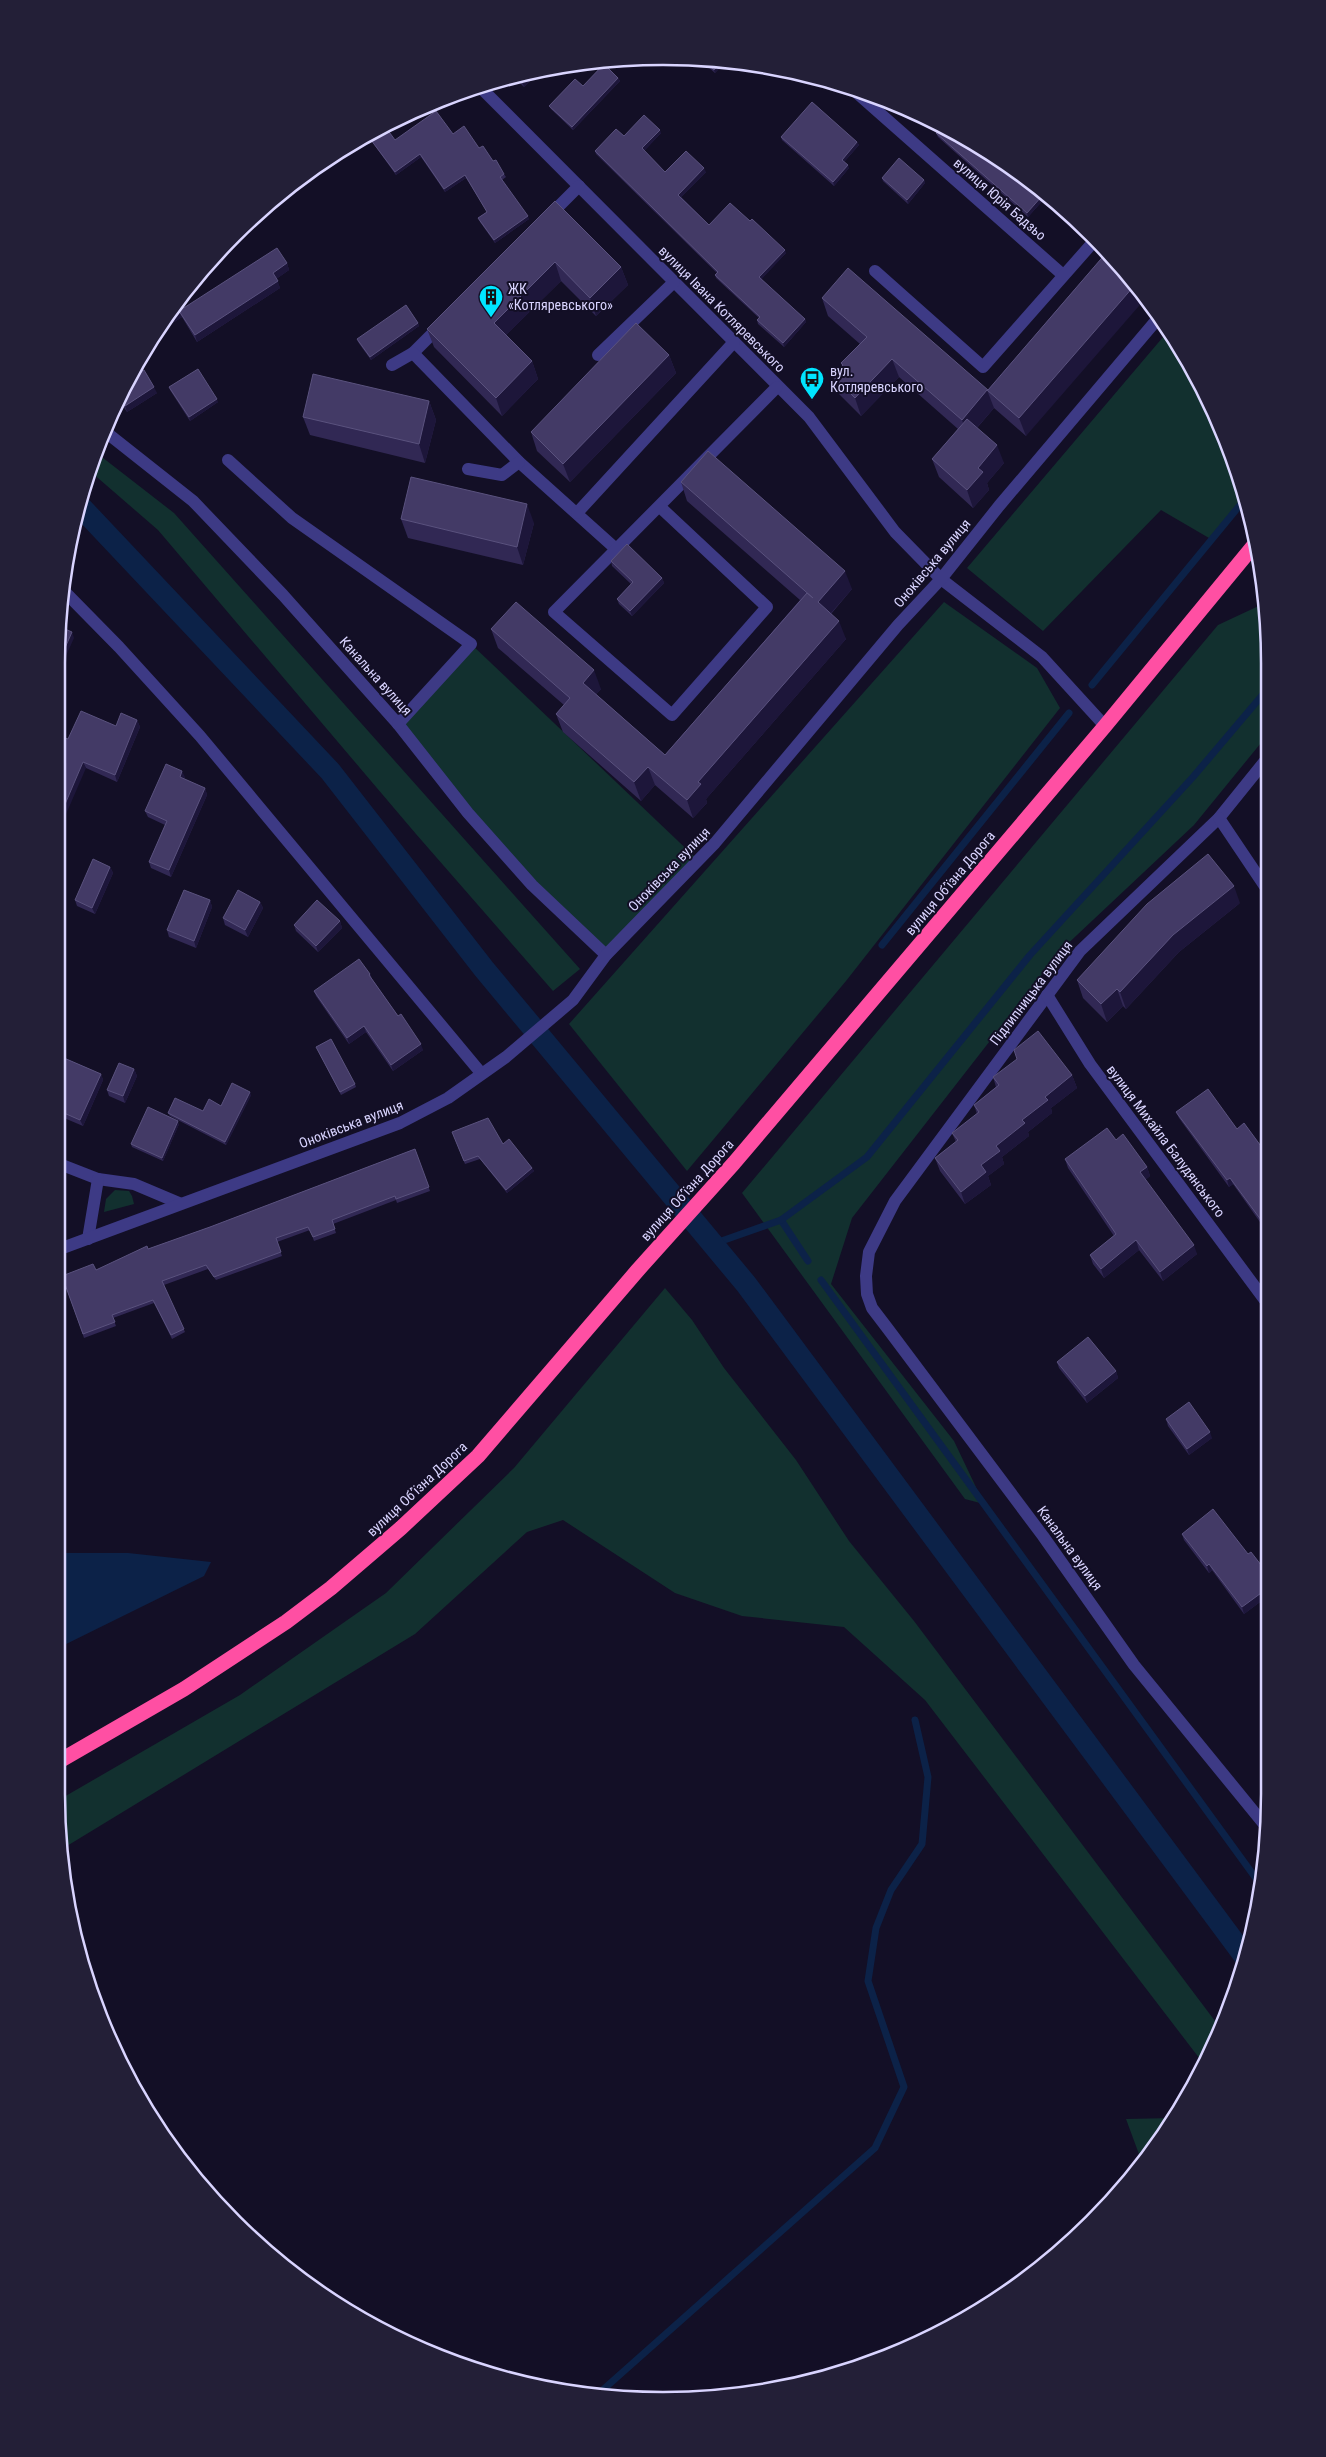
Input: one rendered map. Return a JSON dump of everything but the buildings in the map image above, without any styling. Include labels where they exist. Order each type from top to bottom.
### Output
[{"type":"highway","name":"вулиця Обʼїзна Дорога","points":[[65,1758],[184,1690],[286,1622],[331,1588],[401,1528],[478,1456],[626,1283],[734,1163],[1105,726],[1251,549]]},
{"type":"street","name":"вулиця Івана Котляревського","points":[[485,92],[809,417],[895,532],[942,579],[1042,657],[1105,726]]},
{"type":"street","name":"вулиця Юрія Бадзьо","points":[[866,101],[1064,275]]},
{"type":"street","points":[[538,228],[579,186]]},
{"type":"street","points":[[874,270],[984,367],[1091,245]]},
{"type":"street","points":[[598,355],[674,282]]},
{"type":"street","points":[[392,365],[413,353],[448,318]]},
{"type":"street","name":"Оноківська вулиця","points":[[65,1247],[400,1123],[448,1098],[506,1057],[574,1000],[606,955],[716,843],[898,625],[942,579],[999,506],[1154,323]]},
{"type":"street","points":[[577,514],[734,342]]},
{"type":"street","points":[[413,353],[519,462],[616,549]]},
{"type":"street","points":[[659,506],[766,607],[672,715],[554,612],[616,549],[777,387]]},
{"type":"street","name":"Канальна вулиця","points":[[110,436],[192,501],[283,595],[398,724],[468,813],[532,885],[606,955]]},
{"type":"street","points":[[228,460],[292,518],[471,644],[398,724]]},
{"type":"street","points":[[468,469],[502,475],[519,462]]},
{"type":"street","points":[[69,596],[119,646],[200,736],[481,1073]]},
{"type":"street","name":"Підлипницька вулиця","points":[[866,1276],[869,1252],[894,1201],[1080,951],[1219,818],[1261,766]]},
{"type":"street","points":[[1219,818],[1261,881]]},
{"type":"street","name":"вулиця Михайла Балудянського","points":[[1047,994],[1090,1064],[1261,1294]]},
{"type":"street","points":[[65,1167],[98,1179],[134,1184],[180,1203]]},
{"type":"street","points":[[88,1239],[98,1179]]},
{"type":"street","name":"Канальна вулиця","points":[[866,1276],[867,1294],[872,1308],[1043,1536],[1134,1664],[1260,1820]]},
{"type":"green space","points":[[1163,336],[1181,364],[1215,434],[1239,502],[1209,538],[1161,510],[1043,631],[967,568]]},
{"type":"green space","points":[[102,457],[174,513],[580,969],[553,991],[416,834],[158,530],[95,476]]},
{"type":"green space","points":[[944,602],[1037,668],[1060,708],[846,981],[687,1171],[569,1024]]},
{"type":"green space","points":[[1258,606],[1261,663],[1261,743],[1194,825],[1060,951],[852,1218],[831,1284],[954,1441],[984,1504],[965,1499],[742,1193],[1218,625]]},
{"type":"green space","points":[[471,644],[698,860],[606,955],[533,885],[398,724]]},
{"type":"green space","points":[[115,1190],[129,1191],[134,1204],[104,1212],[106,1199]]},
{"type":"green space","points":[[665,1288],[692,1320],[724,1368],[796,1460],[849,1541],[914,1621],[1216,2022],[1199,2058],[925,1700],[844,1627],[742,1616],[675,1593],[563,1520],[527,1532],[415,1634],[67,1846],[65,1796],[240,1695],[386,1593],[514,1468]]},
{"type":"green space","points":[[1165,2118],[1139,2155],[1126,2119]]},
{"type":"water","points":[[65,1553],[128,1553],[211,1562],[204,1576],[65,1645]]},
{"type":"waterway","points":[[1092,685],[1240,505]]},
{"type":"waterway","points":[[84,511],[330,771],[484,969],[746,1284],[1240,1951]]},
{"type":"waterway","points":[[713,1244],[781,1220],[867,1157],[1030,955],[1193,777],[1261,697]]},
{"type":"waterway","points":[[882,945],[1069,713]]},
{"type":"waterway","points":[[781,1220],[808,1261]]},
{"type":"waterway","points":[[821,1280],[1255,1877]]},
{"type":"waterway","points":[[604,2389],[875,2148],[904,2087],[868,1981],[876,1928],[891,1890],[922,1844],[928,1777],[915,1720]]},
{"type":"place","name":"ЖК «Котляревського»","points":[[491,318]]},
{"type":"place","name":"вул. Котляревського","points":[[812,400]]}]
